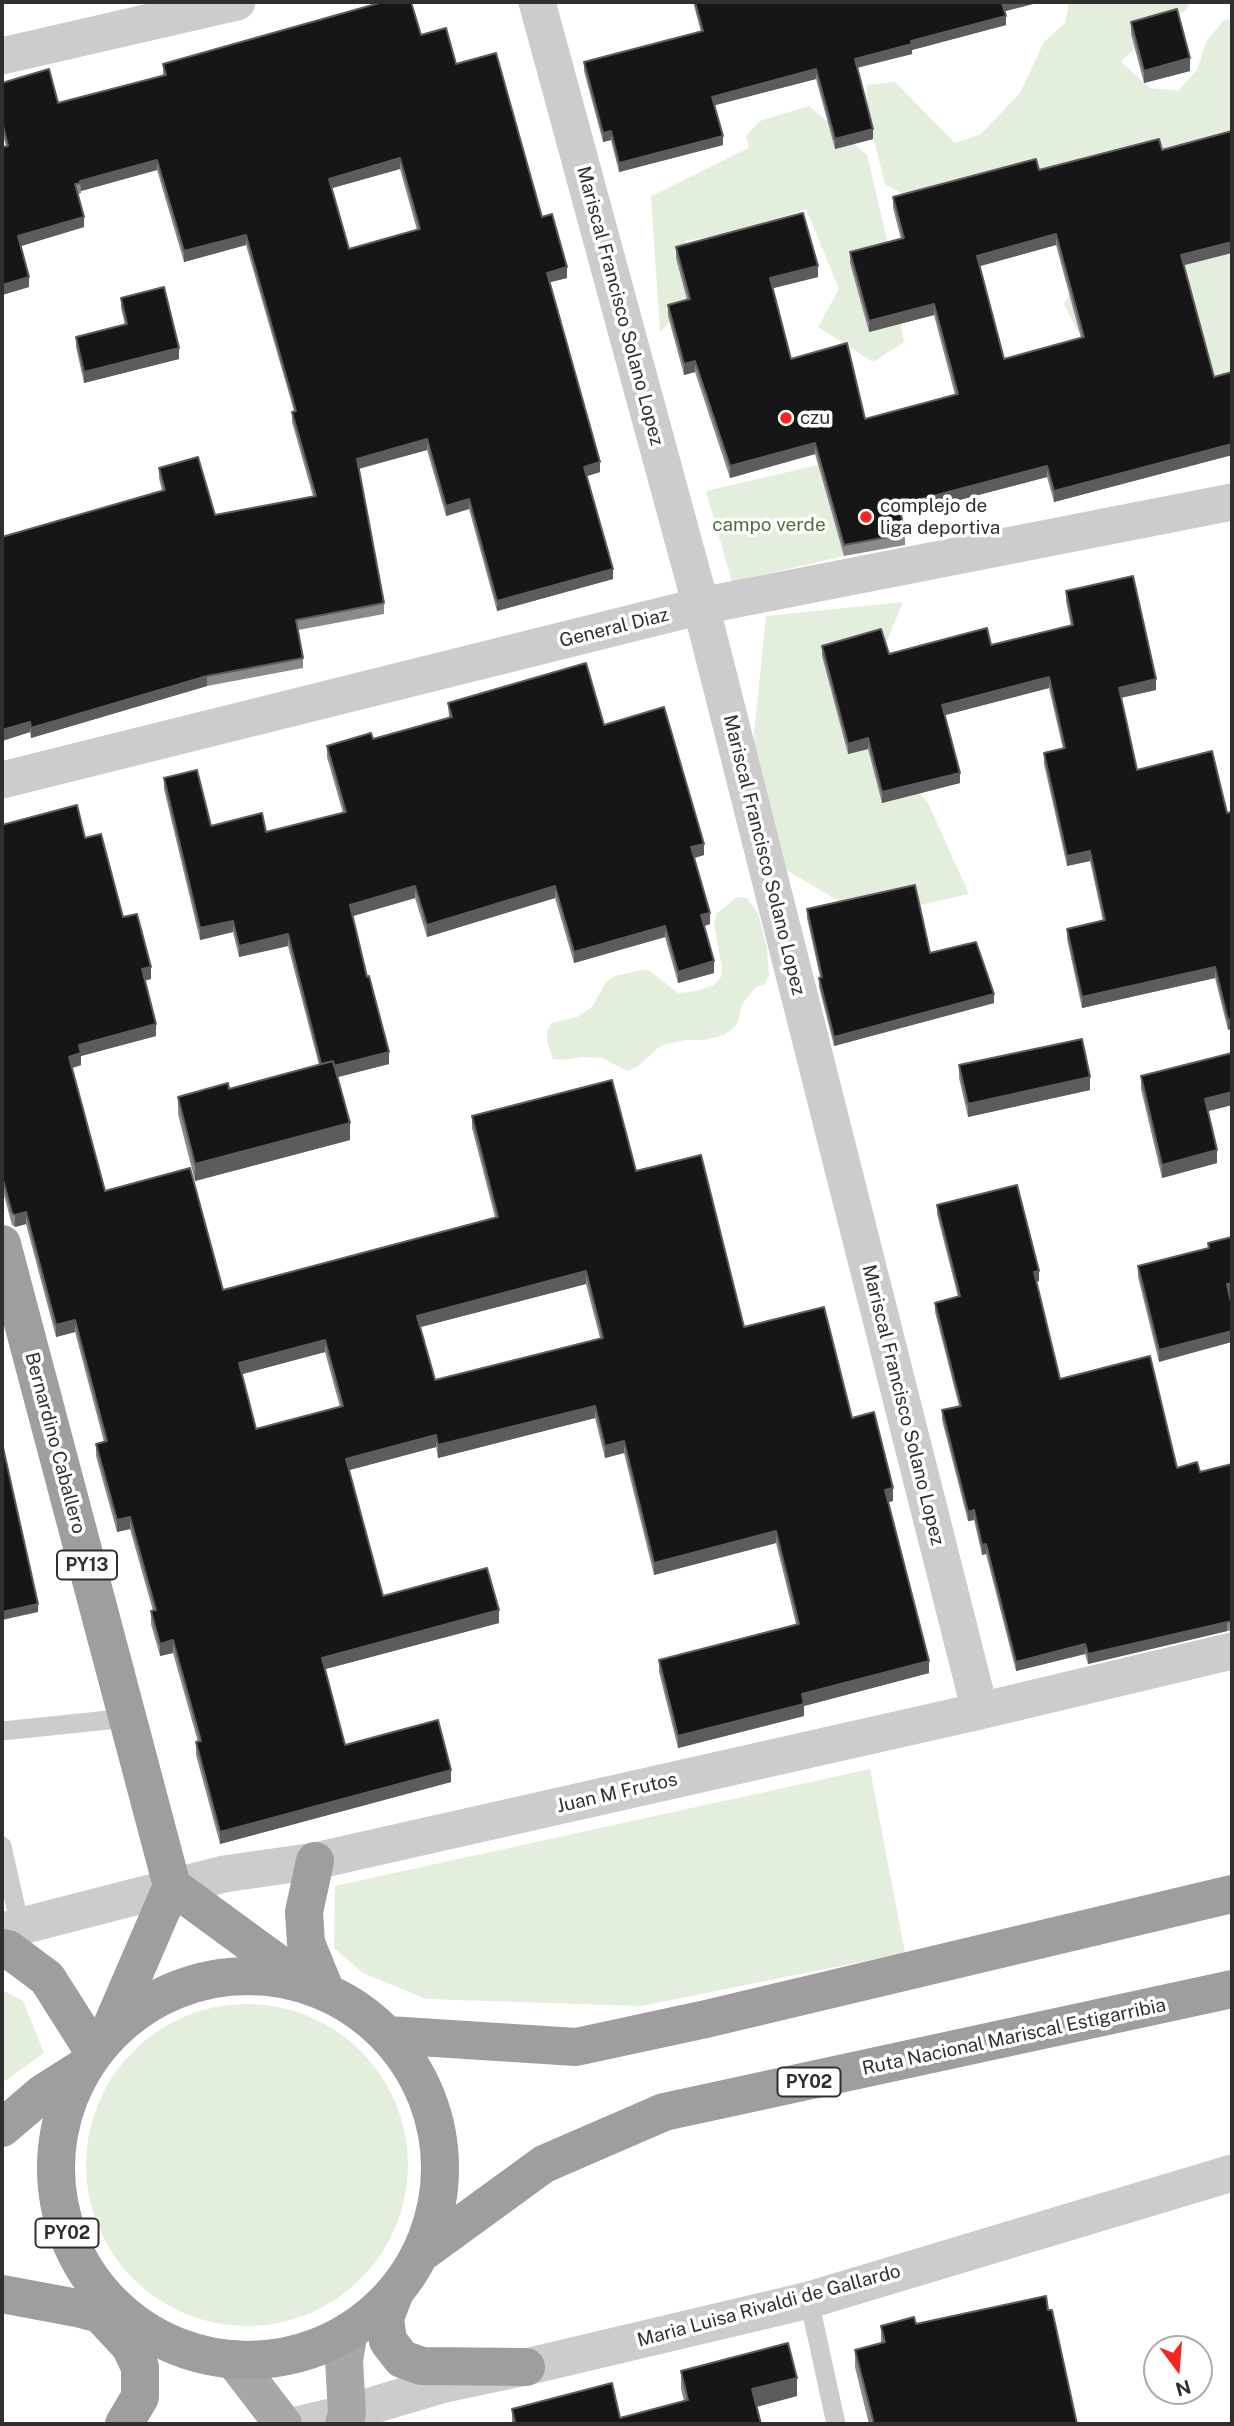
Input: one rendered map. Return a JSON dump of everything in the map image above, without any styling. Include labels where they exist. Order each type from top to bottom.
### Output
[{"type":"highway","name":"Bernardino Caballero","points":[[2,1244],[172,1886]]},
{"type":"highway","points":[[315,1861],[304,1912],[306,1943],[316,1988]]},
{"type":"highway","points":[[95,2053],[172,1886],[316,1988]]},
{"type":"highway","points":[[388,2035],[576,2047],[1232,1894]]},
{"type":"highway","points":[[8,1935],[8,1950],[47,1978],[95,2053]]},
{"type":"highway","name":"PY02","points":[[2,2128],[95,2053],[139,2009],[178,1989],[220,1978],[264,1976],[316,1988],[369,2018],[388,2035],[412,2066],[429,2102],[439,2140],[440,2179],[433,2219],[419,2255],[395,2292],[349,2330],[322,2344],[293,2354],[264,2359],[233,2359],[181,2348],[118,2319],[2,2294]]},
{"type":"highway","name":"Ruta Nacional Mariscal Estigarribia","points":[[419,2255],[544,2164],[664,2112],[1232,1989]]},
{"type":"highway","name":"PY02","points":[[95,2053],[68,2099],[58,2134],[55,2169],[58,2205],[69,2239],[85,2271],[118,2319]]},
{"type":"highway","points":[[395,2292],[385,2318],[388,2341],[402,2359],[422,2366],[526,2367]]},
{"type":"highway","points":[[118,2319],[140,2367],[140,2397],[124,2424]]},
{"type":"main road","points":[[345,2419],[345,2360],[349,2330]]},
{"type":"main road","points":[[233,2359],[283,2424]]},
{"type":"street","points":[[2,56],[237,2]]},
{"type":"street","name":"Mariscal Francisco Solano Lopez","points":[[537,2],[701,606],[981,1711]]},
{"type":"street","name":"General Diaz","points":[[2,780],[701,606],[1232,502]]},
{"type":"street","name":"Juan M Frutos","points":[[8,1935],[172,1886],[224,1874],[315,1861],[981,1711],[1232,1651]]},
{"type":"street","name":"Maria Luisa Rivaldi de Gallardo","points":[[301,2424],[345,2419],[441,2385],[808,2300],[1232,2173]]},
{"type":"lane","points":[[2,1731],[128,1718]]},
{"type":"lane","points":[[2,1846],[8,1935]]},
{"type":"lane","points":[[808,2300],[836,2424]]},
{"type":"green space","points":[[1069,2],[1190,2],[1185,11],[1140,42],[1121,62],[1150,88],[1178,91],[1197,70],[1206,42],[1223,21],[1232,19],[1232,138],[910,198],[885,184],[867,112],[867,85],[895,82],[955,143],[981,134],[1020,93],[1044,42],[1065,23]]},
{"type":"green space","points":[[809,106],[867,155],[886,235],[904,342],[873,362],[818,327],[839,289],[806,209],[739,232],[685,241],[687,302],[660,332],[651,196],[749,148],[746,136],[760,121]]},
{"type":"green space","points":[[1232,209],[1232,376],[1177,375],[1097,350],[1077,330],[1064,304],[1079,280]]},
{"type":"green space","name":"campo verde","points":[[818,465],[844,556],[732,582],[706,491]]},
{"type":"green space","points":[[903,602],[857,713],[929,805],[969,894],[866,917],[778,865],[753,743],[766,616]]},
{"type":"green space","points":[[737,897],[747,898],[758,913],[767,948],[769,975],[765,984],[756,987],[742,1004],[738,1022],[732,1029],[724,1035],[705,1040],[666,1044],[637,1067],[627,1071],[602,1058],[553,1059],[547,1041],[547,1031],[551,1023],[577,1017],[592,1007],[606,982],[615,976],[641,970],[650,971],[678,993],[714,985],[721,977],[722,968],[714,924],[716,914]]},
{"type":"green space","points":[[870,1769],[905,1953],[641,2006],[426,1999],[363,1973],[334,1948],[335,1886]]},
{"type":"green space","points":[[2,1990],[23,2001],[44,2053],[2,2083]]},
{"type":"green space","points":[[247,2004],[278,2007],[309,2016],[336,2031],[361,2051],[381,2076],[396,2103],[405,2134],[408,2165],[405,2196],[396,2227],[381,2254],[361,2279],[336,2299],[309,2314],[278,2323],[247,2326],[216,2323],[185,2314],[158,2299],[133,2279],[113,2254],[98,2227],[89,2196],[86,2165],[89,2134],[98,2103],[113,2076],[133,2051],[158,2031],[185,2016],[216,2007]]},
{"type":"building","points":[[383,2],[411,2],[421,35],[446,28],[456,64],[496,53],[542,217],[552,214],[567,267],[547,273],[600,462],[584,467],[613,569],[497,601],[469,499],[446,506],[427,439],[357,459],[384,603],[296,620],[303,658],[207,676],[31,728],[30,722],[2,730],[2,537],[165,490],[159,468],[198,457],[215,515],[316,496],[292,412],[296,411],[246,235],[184,251],[157,160],[75,184],[84,217],[18,236],[29,277],[2,285],[2,147],[8,146],[2,122],[2,83],[49,69],[58,103],[166,75],[163,64]],"holes":[[[400,158],[420,229],[349,249],[329,179]]]},
{"type":"building","points":[[695,2],[1005,2],[1002,3],[1006,16],[855,59],[873,129],[835,139],[816,69],[712,97],[723,136],[619,163],[611,131],[603,133],[584,62],[703,31]]},
{"type":"building","points":[[1177,9],[1190,58],[1144,71],[1131,22]]},
{"type":"building","points":[[1232,131],[1232,242],[1181,255],[1214,377],[1232,372],[1232,444],[1054,491],[1047,466],[899,505],[905,534],[844,545],[815,443],[730,466],[695,361],[684,364],[668,305],[690,299],[676,247],[803,213],[818,266],[770,278],[791,359],[847,343],[865,419],[958,394],[934,304],[869,321],[850,252],[904,238],[893,197],[1036,159],[1039,170],[1159,139],[1162,150]],"holes":[[[1056,234],[1084,337],[1004,359],[977,256]]]},
{"type":"building","points":[[164,287],[179,348],[84,372],[76,337],[127,324],[121,298]]},
{"type":"building","points":[[1133,576],[1156,679],[1119,688],[1137,770],[1212,751],[1227,813],[1232,812],[1232,1019],[1228,1020],[1215,967],[1082,997],[1067,929],[1105,920],[1090,851],[1067,856],[1044,753],[1065,748],[1049,677],[942,705],[960,773],[882,792],[868,738],[848,744],[822,646],[881,629],[889,654],[987,628],[991,645],[1073,625],[1066,591]]},
{"type":"building","points":[[586,663],[604,725],[664,707],[704,844],[691,847],[710,913],[701,915],[714,961],[678,972],[665,926],[574,952],[555,886],[427,925],[415,886],[350,905],[389,1052],[334,1066],[333,1061],[321,1064],[288,934],[239,946],[233,921],[200,928],[164,778],[197,770],[211,826],[262,813],[266,832],[346,812],[327,746],[371,733],[373,739],[452,717],[448,703]]},
{"type":"building","points":[[77,805],[85,838],[101,834],[123,917],[137,914],[151,967],[142,969],[156,1024],[79,1045],[81,1053],[69,1057],[105,1191],[190,1168],[223,1290],[498,1217],[472,1116],[612,1080],[636,1171],[701,1155],[744,1327],[824,1307],[852,1418],[874,1412],[893,1488],[885,1490],[929,1661],[802,1694],[804,1704],[678,1736],[659,1660],[799,1624],[776,1531],[654,1563],[624,1441],[605,1446],[595,1406],[438,1445],[436,1435],[346,1459],[383,1596],[487,1568],[499,1610],[322,1658],[345,1745],[438,1720],[451,1770],[220,1832],[196,1742],[201,1741],[173,1640],[160,1644],[151,1611],[156,1610],[130,1517],[117,1520],[96,1444],[107,1441],[75,1320],[56,1325],[26,1212],[15,1215],[12,1213],[2,1176],[2,825]],"holes":[[[586,1271],[603,1338],[435,1380],[417,1316]],[[325,1340],[343,1406],[256,1429],[239,1363]]]},
{"type":"building","points":[[915,885],[930,953],[976,942],[994,994],[834,1037],[819,978],[822,977],[807,909]]},
{"type":"building","points":[[1082,1039],[1090,1077],[968,1104],[959,1065]]},
{"type":"building","points":[[1232,1053],[1232,1092],[1205,1099],[1217,1150],[1162,1165],[1141,1076]]},
{"type":"building","points":[[333,1061],[350,1123],[195,1164],[178,1097],[228,1083],[229,1089]]},
{"type":"building","points":[[1017,1185],[1039,1271],[1034,1272],[1060,1379],[1150,1356],[1177,1468],[1197,1462],[1200,1472],[1232,1464],[1232,1621],[1088,1654],[1085,1644],[1016,1662],[986,1544],[982,1545],[974,1510],[968,1512],[942,1410],[961,1406],[935,1303],[960,1296],[937,1205]]},
{"type":"building","points":[[1232,1237],[1232,1283],[1227,1284],[1232,1307],[1232,1331],[1159,1350],[1138,1266],[1209,1248],[1208,1243]]},
{"type":"building","points":[[2,1443],[38,1604],[2,1612]]},
{"type":"building","points":[[1046,2296],[1048,2310],[1052,2310],[1077,2424],[874,2424],[855,2350],[885,2342],[881,2326],[914,2317],[916,2324]]},
{"type":"building","points":[[788,2343],[797,2378],[752,2389],[761,2424],[507,2424],[515,2422],[512,2409],[612,2383],[620,2418],[688,2400],[681,2371]]},
{"type":"place","name":"czu","points":[[786,418]]},
{"type":"place","name":"complejo de liga deportiva","points":[[866,517]]}]
